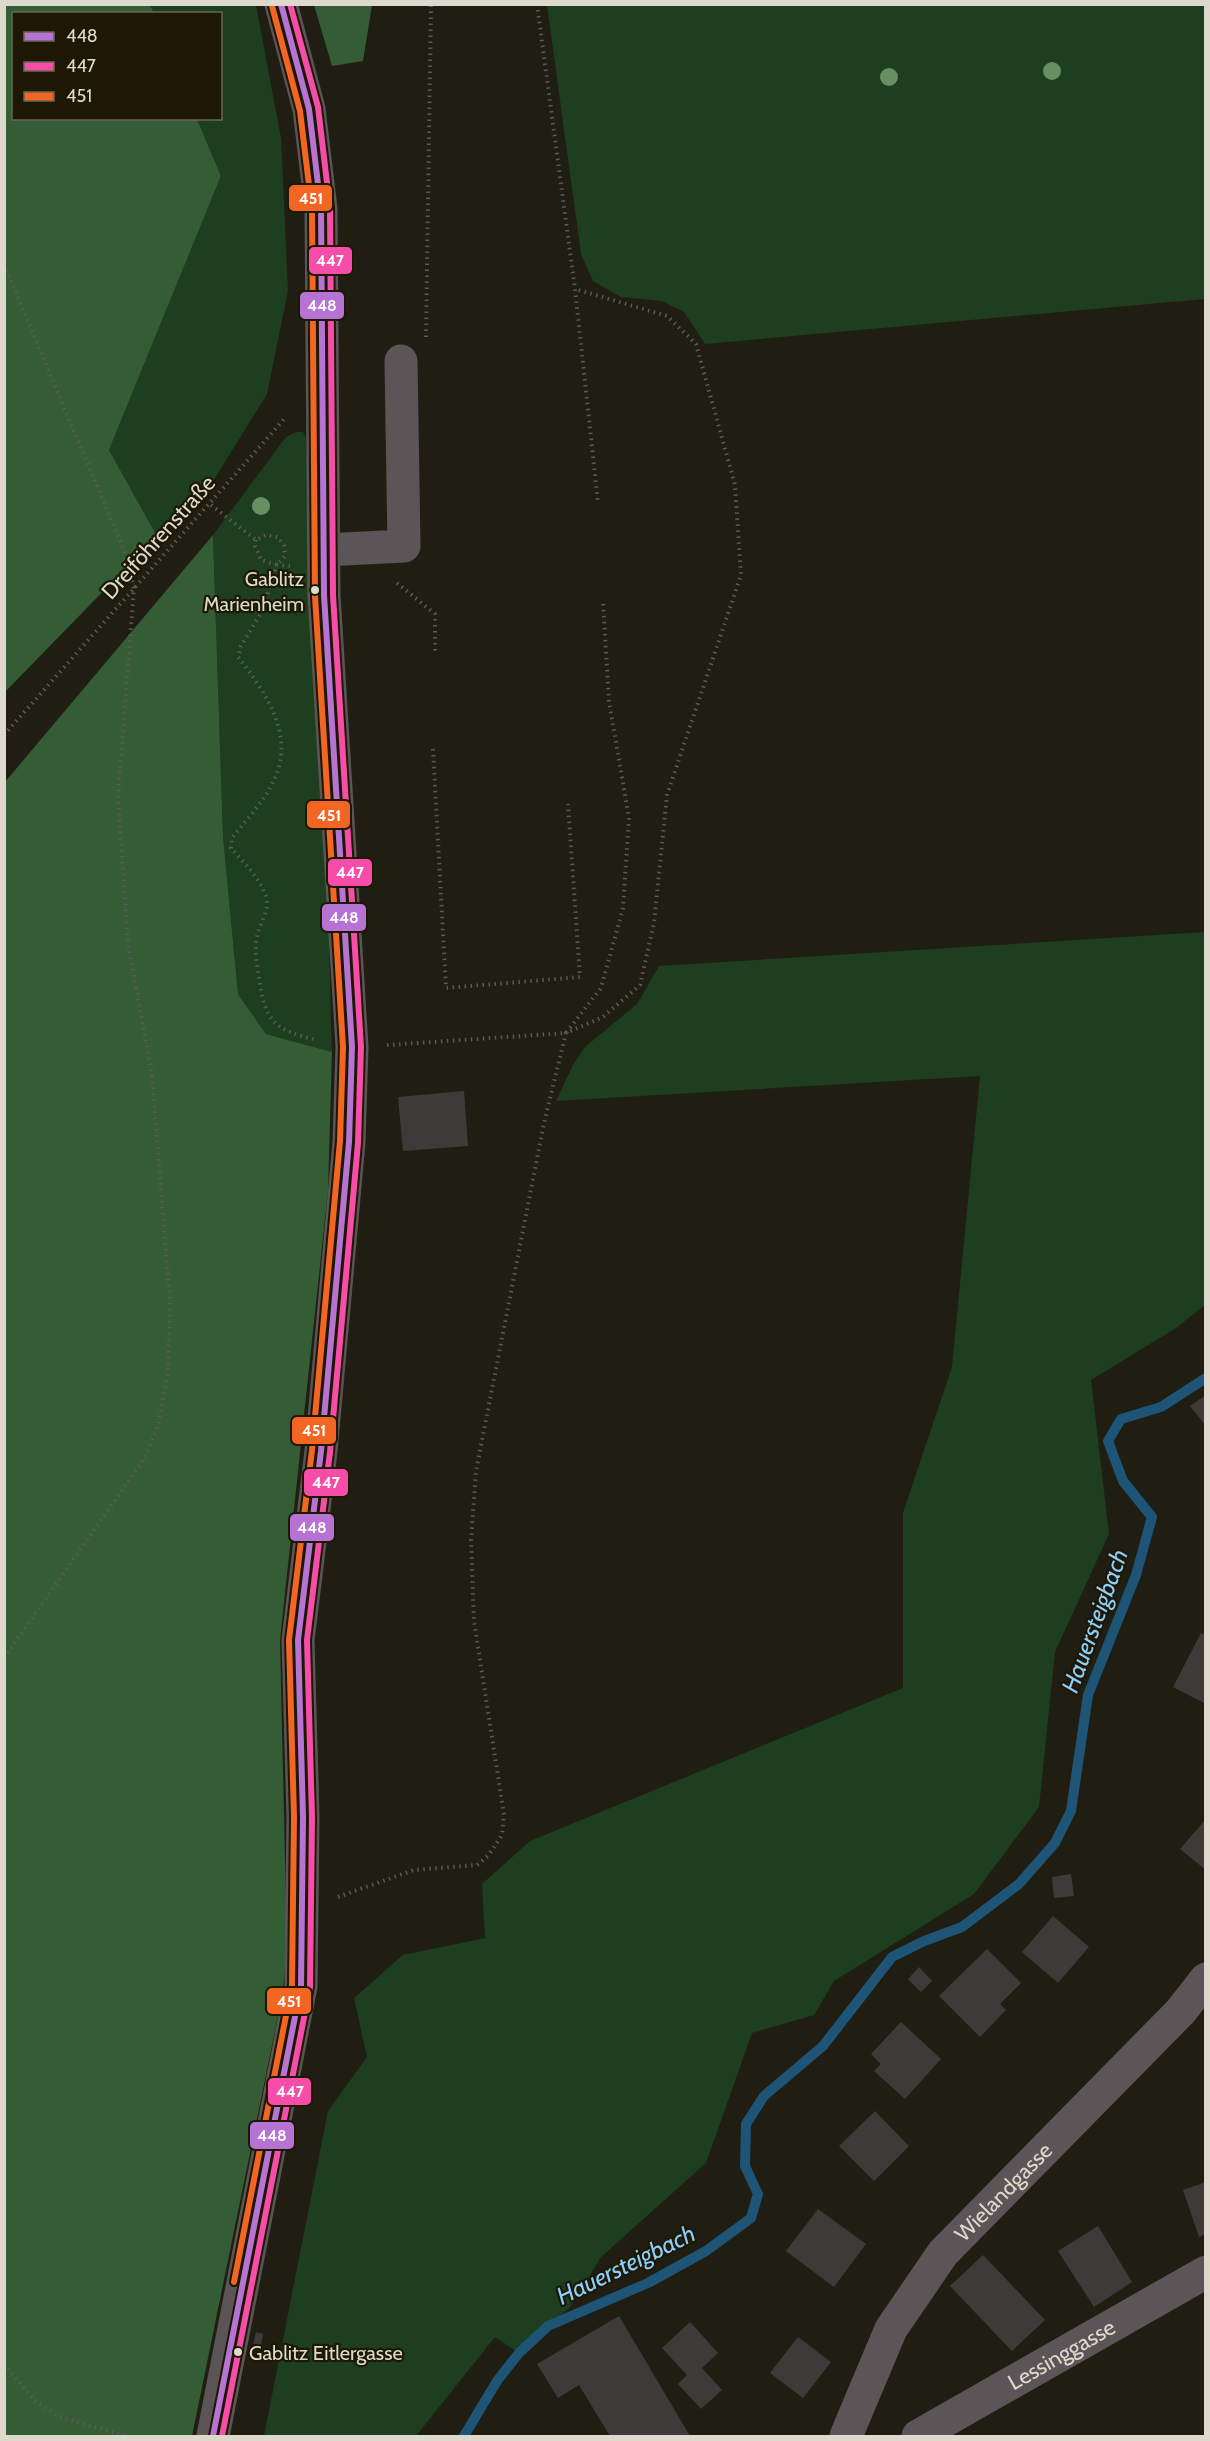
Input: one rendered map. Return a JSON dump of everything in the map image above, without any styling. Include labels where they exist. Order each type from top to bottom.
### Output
[{"type":"street","points":[[213,2436],[301,1986],[298,1640],[321,1451],[349,1142],[352,1047],[324,595],[321,209],[309,109],[281,4]]},
{"type":"street","points":[[324,550],[404,546],[401,361]]},
{"type":"street","name":"Wielandgasse","points":[[846,2436],[891,2329],[943,2253],[1181,2011],[1206,1979]]},
{"type":"street","name":"Lessinggasse","points":[[918,2436],[1206,2272]]},
{"type":"path","points":[[401,361],[402,341],[426,337],[430,4]]},
{"type":"path","points":[[537,4],[575,289],[598,502]]},
{"type":"path","points":[[4,264],[124,550],[134,588],[118,796],[128,944],[152,1075],[170,1302],[168,1372],[157,1430],[142,1462],[4,1658]]},
{"type":"path","points":[[256,540],[266,535],[278,537],[284,546],[285,556],[276,565],[261,613],[241,646],[238,657],[272,705],[281,741],[280,761],[275,780],[264,798],[232,838],[231,849],[254,876],[265,894],[267,906],[257,937],[257,947],[263,1007],[271,1020],[288,1032],[352,1047],[566,1033],[603,1017],[640,985],[654,923],[667,795],[741,575],[735,485],[696,344],[667,316],[575,289]]},
{"type":"path","name":"Dreiföhrenstraße","points":[[4,735],[211,505],[292,410]]},
{"type":"path","points":[[211,505],[256,540]]},
{"type":"path","points":[[256,540],[255,546],[261,560],[276,565]]},
{"type":"path","points":[[394,581],[435,614],[435,651]]},
{"type":"path","points":[[302,1900],[333,1899],[414,1870],[477,1865],[488,1856],[502,1835],[504,1815],[474,1621],[471,1540],[476,1471],[544,1123],[566,1033],[601,988],[623,908],[629,818],[609,702],[603,601]]},
{"type":"path","points":[[432,749],[446,988],[580,977],[568,804]]},
{"type":"path","points":[[4,2364],[34,2401],[60,2417],[126,2436]]},
{"type":"green space","points":[[5,4],[150,5],[154,12],[12,12],[12,120],[197,120],[221,176],[109,450],[157,536],[5,692]]},
{"type":"green space","points":[[150,5],[256,5],[281,138],[288,291],[267,394],[210,486],[157,536],[109,450],[221,176],[197,120],[222,120],[222,12],[154,12]]},
{"type":"green space","points":[[314,5],[372,5],[363,61],[332,66]]},
{"type":"green space","points":[[547,5],[1205,5],[1205,299],[705,344],[684,312],[662,301],[621,297],[593,281],[581,254]]},
{"type":"green space","points":[[296,432],[303,432],[306,439],[327,872],[332,1052],[266,1034],[238,994],[223,836],[213,535],[286,437]]},
{"type":"green space","points":[[213,535],[223,836],[238,994],[266,1034],[332,1052],[328,1191],[280,1640],[287,1945],[283,1992],[192,2436],[5,2436],[5,782]]},
{"type":"green space","points":[[1205,932],[1205,1305],[1176,1328],[1091,1380],[1109,1534],[1055,1652],[1039,1807],[974,1894],[834,1981],[814,2015],[752,2033],[706,2163],[601,2257],[571,2306],[519,2353],[495,2337],[416,2436],[264,2436],[328,2111],[367,2057],[354,1998],[403,1955],[485,1938],[482,1884],[530,1841],[903,1688],[903,1513],[952,1367],[980,1076],[556,1101],[573,1065],[585,1047],[637,1004],[659,966]]},
{"type":"building","points":[[464,1091],[468,1146],[403,1151],[398,1097]]},
{"type":"building","points":[[1206,1395],[1206,1426],[1190,1406]]},
{"type":"building","points":[[1201,1633],[1206,1635],[1206,1704],[1173,1687]]},
{"type":"building","points":[[1206,1819],[1206,1870],[1180,1849]]},
{"type":"building","points":[[1071,1874],[1074,1896],[1054,1898],[1052,1877]]},
{"type":"building","points":[[1053,1916],[1089,1947],[1058,1983],[1022,1952]]},
{"type":"building","points":[[987,1949],[1021,1983],[1000,2004],[1006,2010],[980,2037],[939,1996]]},
{"type":"building","points":[[919,1967],[932,1981],[921,1992],[908,1979]]},
{"type":"building","points":[[901,2022],[941,2059],[905,2099],[874,2071],[881,2064],[871,2054]]},
{"type":"building","points":[[875,2111],[909,2146],[874,2181],[839,2146]]},
{"type":"building","points":[[1206,2182],[1206,2234],[1199,2237],[1183,2190]]},
{"type":"building","points":[[818,2209],[866,2244],[834,2287],[786,2251]]},
{"type":"building","points":[[1098,2226],[1132,2282],[1094,2307],[1058,2251]]},
{"type":"building","points":[[983,2255],[1045,2320],[1012,2351],[950,2286]]},
{"type":"building","points":[[619,2316],[690,2436],[610,2436],[579,2385],[558,2398],[537,2364]]},
{"type":"building","points":[[690,2322],[718,2353],[702,2368],[722,2390],[701,2409],[678,2384],[687,2375],[662,2348]]},
{"type":"building","points":[[256,2332],[263,2334],[260,2351],[252,2349]]},
{"type":"building","points":[[798,2337],[831,2362],[803,2398],[770,2373]]},
{"type":"waterway","name":"Hauersteigbach","points":[[464,2436],[497,2381],[519,2353],[548,2326],[648,2283],[706,2251],[751,2218],[758,2194],[745,2166],[746,2124],[764,2096],[823,2046],[892,1957],[924,1941],[962,1927],[1019,1884],[1055,1843],[1071,1811],[1088,1695],[1136,1575],[1152,1517],[1123,1481],[1108,1441],[1121,1419],[1161,1407],[1206,1378]]},
{"type":"transit line","name":"448","points":[[213,2436],[301,1986],[303,1817],[298,1640],[321,1451],[349,1142],[352,1047],[324,595],[321,209],[309,109],[281,4]]},
{"type":"transit line","name":"447","points":[[222,2436],[310,1987],[312,1817],[307,1640],[330,1452],[358,1143],[361,1047],[333,595],[330,208],[318,107],[290,4]]},
{"type":"transit line","name":"451","points":[[234,2282],[292,1985],[294,1817],[289,1640],[312,1450],[340,1141],[343,1047],[315,596],[312,210],[300,111],[272,6]]},
{"type":"place","name":"Gablitz Marienheim","points":[[315,590]]},
{"type":"place","name":"Gablitz Eitlergasse","points":[[238,2352]]}]
